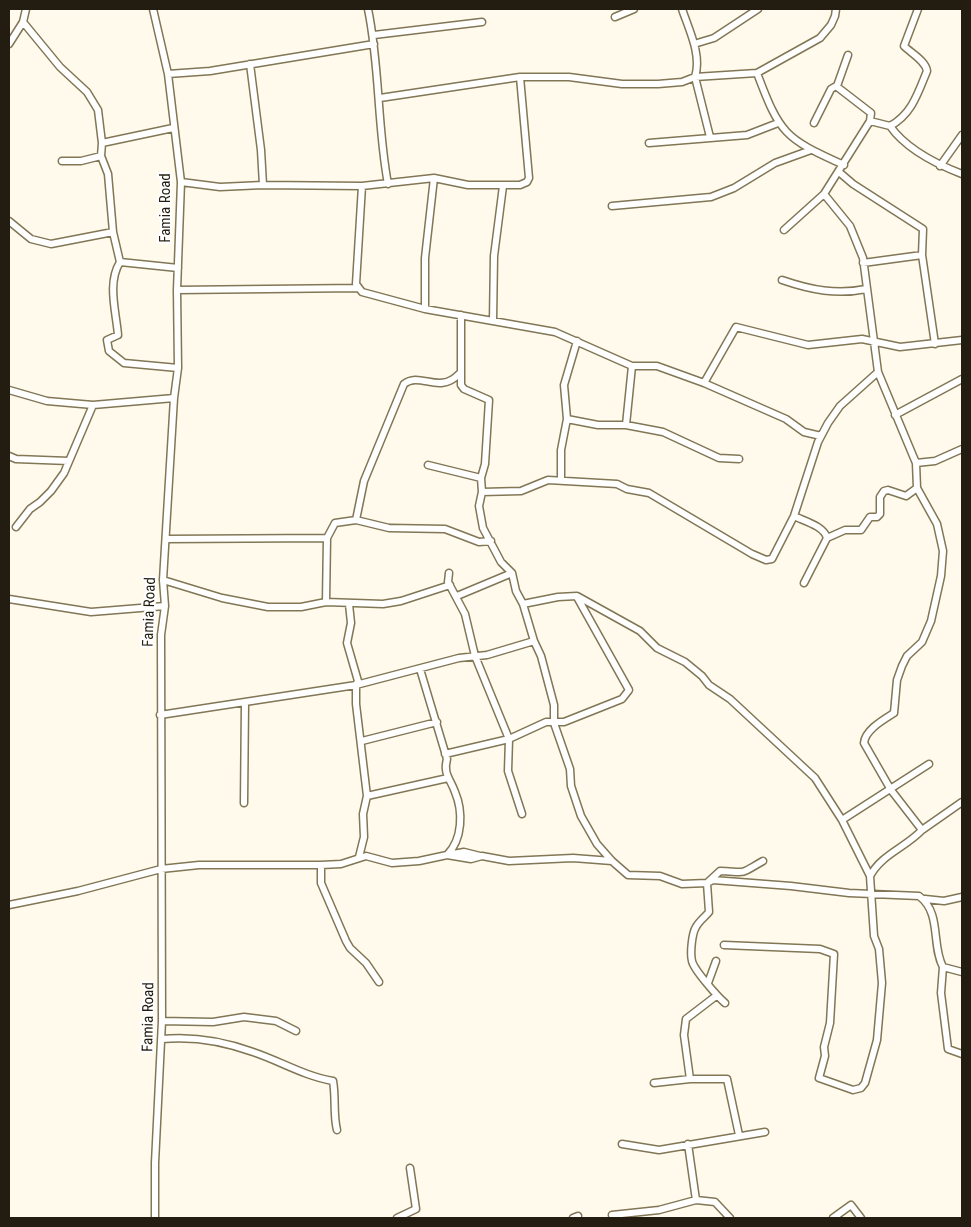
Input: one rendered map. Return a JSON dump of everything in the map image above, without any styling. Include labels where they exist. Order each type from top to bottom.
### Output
[{"type":"street","points":[[9,44],[23,22],[26,9]]},
{"type":"street","name":"Famia Road","points":[[154,9],[168,74],[180,182],[177,290],[178,368],[174,398],[163,580],[165,606],[161,635],[162,1039],[155,1164],[155,1218]]},
{"type":"street","points":[[368,9],[374,36],[380,98],[381,148],[388,184]]},
{"type":"street","points":[[616,17],[634,9]]},
{"type":"street","points":[[682,9],[694,44],[697,70],[694,78],[710,137]]},
{"type":"street","points":[[694,44],[714,38],[758,9]]},
{"type":"street","points":[[380,98],[520,77],[569,77],[622,84],[682,82],[694,78],[757,73],[820,38],[831,25],[836,9]]},
{"type":"street","points":[[870,122],[890,126],[903,119],[911,108],[927,71],[925,63],[910,53],[904,46],[918,9]]},
{"type":"street","points":[[23,22],[60,67],[92,98],[98,110],[102,143],[101,156],[108,174],[113,232],[120,262],[114,272],[113,282],[118,335],[107,340],[109,351],[124,363],[178,368]]},
{"type":"street","points":[[374,36],[482,22]]},
{"type":"street","points":[[168,74],[210,71],[374,44]]},
{"type":"street","points":[[814,123],[832,89],[837,86],[848,55]]},
{"type":"street","points":[[250,64],[261,150],[263,185]]},
{"type":"street","points":[[757,73],[778,123],[786,134],[811,150],[844,166]]},
{"type":"street","points":[[180,182],[220,187],[263,185],[362,186],[434,178],[468,185],[520,185],[527,182],[529,178],[520,77]]},
{"type":"street","points":[[784,230],[824,194],[844,166],[870,122],[871,113],[837,86]]},
{"type":"street","points":[[649,143],[710,137],[747,136],[778,123]]},
{"type":"street","points":[[890,126],[898,138],[940,166],[962,174]]},
{"type":"street","points":[[102,143],[173,128]]},
{"type":"street","points":[[940,166],[962,136]]},
{"type":"street","points":[[612,206],[711,197],[734,188],[776,163],[811,150]]},
{"type":"street","points":[[62,161],[81,161],[101,156]]},
{"type":"street","points":[[839,172],[853,184],[920,226],[924,233],[922,255],[934,344]]},
{"type":"street","points":[[425,309],[425,258],[434,178]]},
{"type":"street","points":[[358,288],[356,284],[362,186]]},
{"type":"street","points":[[493,321],[494,256],[504,186]]},
{"type":"street","points":[[824,194],[850,226],[864,262],[878,372],[916,463],[917,488],[937,524],[943,551],[941,576],[931,621],[922,642],[907,656],[897,680],[894,714],[864,737],[864,743],[891,790],[922,830]]},
{"type":"street","points":[[9,221],[31,239],[51,244],[113,232]]},
{"type":"street","points":[[864,262],[922,255]]},
{"type":"street","points":[[120,262],[178,268]]},
{"type":"street","points":[[782,280],[805,288],[828,292],[849,292],[866,289]]},
{"type":"street","points":[[177,290],[358,288],[368,295],[425,309],[555,332],[632,366],[657,366],[704,383],[786,419],[804,432],[821,436]]},
{"type":"street","points":[[462,316],[459,374],[461,385],[464,389],[489,400],[485,464],[481,478],[482,492],[479,506],[483,528],[501,562],[512,573],[516,591],[523,604],[547,675],[554,705],[554,723],[570,769],[571,786],[581,816],[592,837],[612,862],[625,873],[632,876],[660,876],[687,885],[707,883],[713,880],[871,894],[919,896],[928,901],[944,901],[962,897]]},
{"type":"street","points":[[704,383],[736,327],[808,345],[856,339],[900,347],[962,340]]},
{"type":"street","points":[[561,480],[561,450],[567,419],[564,385],[577,341]]},
{"type":"street","points":[[626,425],[632,366]]},
{"type":"street","points":[[482,492],[520,491],[548,480],[617,484],[627,489],[649,494],[766,560],[772,559],[794,516],[821,436],[840,406],[878,372]]},
{"type":"street","points":[[356,520],[364,481],[404,384],[413,380],[445,384],[459,374]]},
{"type":"street","points":[[895,415],[962,379]]},
{"type":"street","points":[[9,390],[47,401],[93,405],[174,398]]},
{"type":"street","points":[[16,527],[30,508],[40,502],[51,491],[70,461],[77,438],[93,405]]},
{"type":"street","points":[[567,419],[598,425],[626,425],[664,432],[719,458],[739,459]]},
{"type":"street","points":[[916,463],[935,461],[962,449]]},
{"type":"street","points":[[9,456],[16,459],[70,461]]},
{"type":"street","points":[[428,464],[481,478]]},
{"type":"street","points":[[804,583],[827,538],[845,530],[861,530],[870,517],[877,517],[880,514],[880,497],[884,491],[888,490],[906,496],[917,488]]},
{"type":"street","points":[[794,516],[821,529],[826,533],[827,538]]},
{"type":"street","points":[[326,602],[327,538],[335,524],[356,520],[389,528],[445,529],[479,542],[491,541]]},
{"type":"street","points":[[166,539],[327,538]]},
{"type":"street","points":[[449,573],[450,585],[465,614],[475,656],[509,739],[508,772],[522,814]]},
{"type":"street","points":[[457,596],[512,573]]},
{"type":"street","points":[[163,580],[222,598],[268,607],[301,607],[326,602],[382,604],[401,601],[450,585]]},
{"type":"street","points":[[523,604],[558,597],[577,596],[640,631],[657,648],[685,662],[710,685],[730,699],[814,778],[842,820],[870,876],[882,983],[877,1040],[865,1083],[861,1088],[853,1090],[819,1078],[830,1024],[834,954],[820,949],[724,945]]},
{"type":"street","points":[[445,754],[509,739],[546,722],[554,723],[579,717],[622,699],[628,694],[629,690],[577,596]]},
{"type":"street","points":[[9,599],[91,612],[165,606]]},
{"type":"street","points":[[349,604],[351,623],[347,643],[358,681],[356,685],[367,796],[363,814],[364,837],[359,857]]},
{"type":"street","points":[[160,715],[245,703],[292,693],[356,685],[534,641]]},
{"type":"street","points":[[420,669],[447,759],[445,771],[456,792],[461,819],[452,850],[447,855]]},
{"type":"street","points":[[244,803],[245,703]]},
{"type":"street","points":[[362,741],[437,722]]},
{"type":"street","points":[[842,820],[929,764]]},
{"type":"street","points":[[367,796],[448,778]]},
{"type":"street","points":[[870,876],[885,856],[897,850],[962,802]]},
{"type":"street","points":[[9,905],[78,892],[161,869],[199,864],[321,865],[341,864],[359,857],[375,857],[392,863],[419,861],[464,852],[501,861],[574,858],[612,862]]},
{"type":"street","points":[[707,883],[720,871],[737,874],[745,872],[763,861]]},
{"type":"street","points":[[321,865],[321,883],[346,941],[350,948],[366,963],[379,982]]},
{"type":"street","points":[[707,883],[709,912],[695,928],[691,960],[716,996],[726,1003]]},
{"type":"street","points":[[919,896],[930,907],[934,920],[938,952],[943,968],[941,993],[948,1049],[962,1054]]},
{"type":"street","points":[[708,983],[716,961]]},
{"type":"street","points":[[943,968],[962,972]]},
{"type":"street","points":[[690,1079],[684,1035],[686,1019],[716,996]]},
{"type":"street","points":[[162,1021],[213,1022],[244,1017],[276,1021],[296,1031]]},
{"type":"street","points":[[162,1039],[187,1037],[223,1043],[253,1052],[312,1078],[333,1081],[336,1099],[334,1118],[337,1130]]},
{"type":"street","points":[[654,1083],[690,1079],[727,1079],[739,1135]]},
{"type":"street","points":[[622,1144],[659,1150],[765,1132]]},
{"type":"street","points":[[688,1144],[696,1200]]},
{"type":"street","points":[[397,1218],[416,1209],[410,1168]]},
{"type":"street","points":[[612,1215],[659,1210],[696,1200],[715,1202],[730,1218]]},
{"type":"street","points":[[832,1218],[851,1205],[860,1218]]}]
